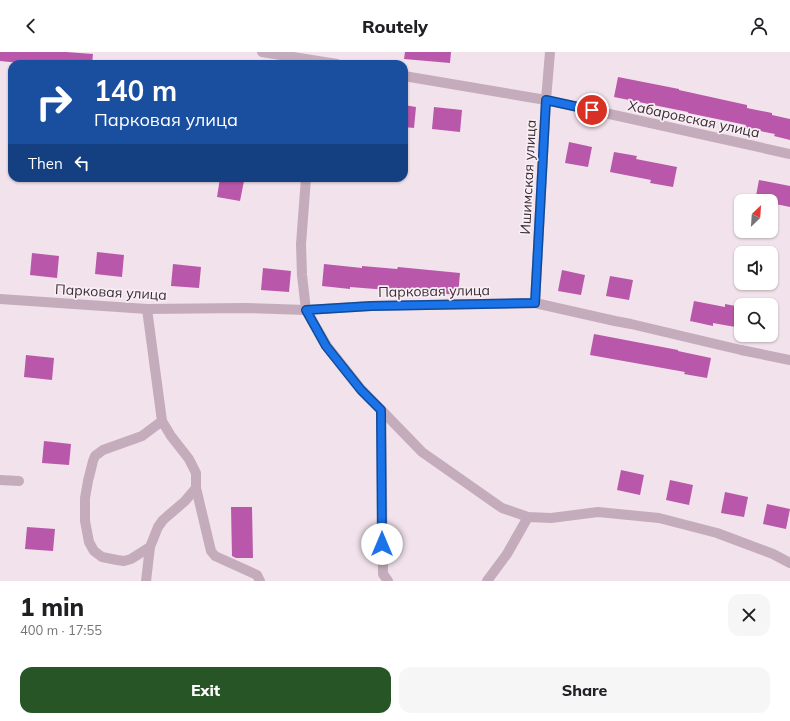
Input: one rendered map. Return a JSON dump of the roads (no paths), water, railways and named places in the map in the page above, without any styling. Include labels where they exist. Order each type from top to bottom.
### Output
[{"type":"street","points":[[262,52],[315,59]]},
{"type":"street","name":"Ишимская улица","points":[[535,303],[550,52]]},
{"type":"street","name":"Хабаровская улица","points":[[408,77],[546,100],[790,154]]},
{"type":"street","points":[[306,182],[301,244],[302,276],[306,310],[326,346],[361,390],[422,452],[502,508],[528,517],[551,518],[598,512],[659,518],[717,533],[773,554],[790,563]]},
{"type":"street","name":"Парковая улица","points":[[0,299],[147,309],[245,308],[306,310],[371,306],[535,303],[790,360]]},
{"type":"street","points":[[147,309],[162,421],[171,436],[189,459],[196,473],[196,488],[211,551],[215,556],[257,575],[260,581]]},
{"type":"street","points":[[381,410],[383,574],[388,581]]},
{"type":"street","points":[[150,547],[131,559],[124,561],[102,557],[94,551],[89,542],[85,521],[85,498],[95,456],[103,450],[142,436],[162,421]]},
{"type":"street","points":[[0,480],[19,481]]},
{"type":"street","points":[[146,581],[150,547],[158,527],[163,520],[185,501],[196,488]]},
{"type":"street","points":[[487,581],[507,554],[528,517]]}]
